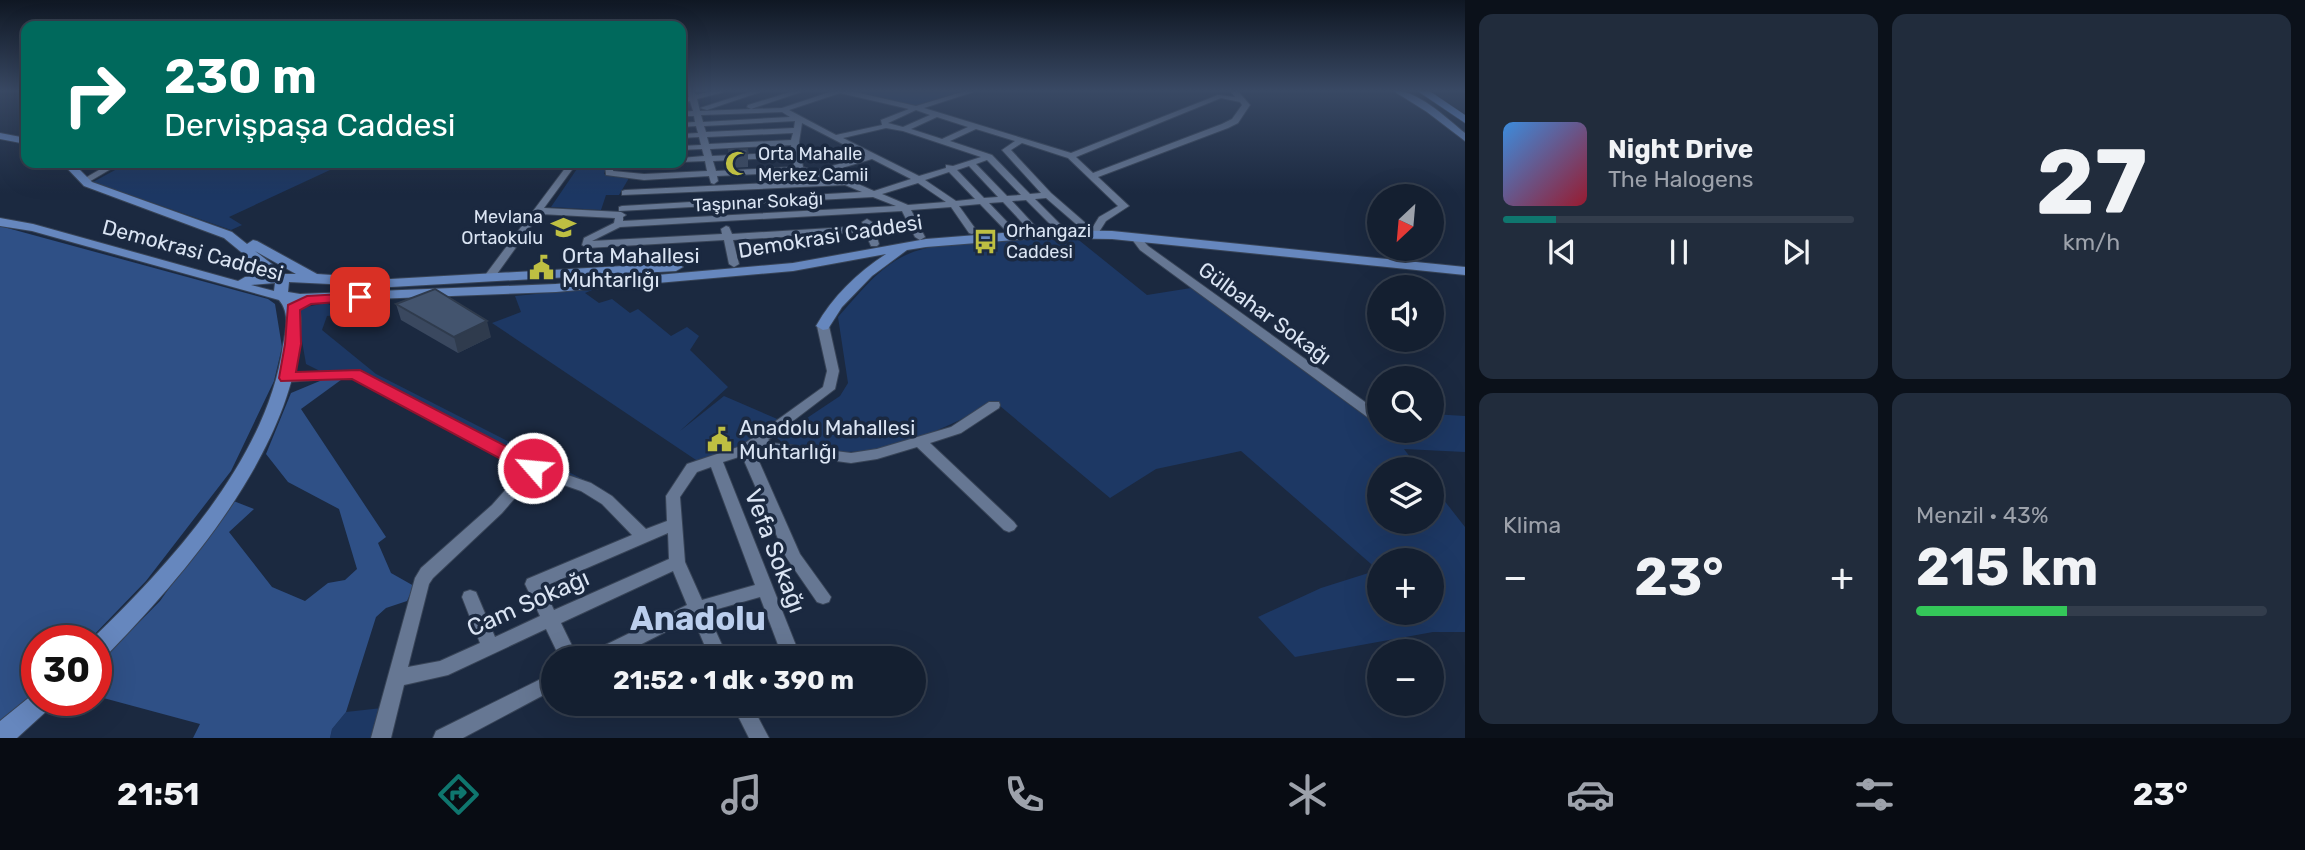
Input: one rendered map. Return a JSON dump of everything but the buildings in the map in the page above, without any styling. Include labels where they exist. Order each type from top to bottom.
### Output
[{"type":"main road","points":[[1448,124],[1465,138]]},
{"type":"main road","points":[[0,136],[21,140]]},
{"type":"main road","points":[[72,168],[84,181],[253,244],[293,268],[323,277],[334,285],[315,299]]},
{"type":"main road","name":"Demokrasi Caddesi","points":[[0,220],[29,222],[253,281],[285,293]]},
{"type":"main road","name":"Demokrasi Caddesi","points":[[0,220],[315,299],[526,290],[756,270],[826,261],[872,248],[972,231],[1009,229],[1091,229],[1465,269]]},
{"type":"main road","name":"Demokrasi Caddesi","points":[[923,240],[1052,234],[1131,235],[1465,269]]},
{"type":"main road","points":[[112,634],[168,576],[237,479],[287,378],[293,344],[285,293],[267,265],[228,235]]},
{"type":"main road","points":[[823,326],[837,304],[875,269],[891,256],[923,240]]},
{"type":"main road","name":"Demokrasi Caddesi","points":[[285,293],[305,277],[374,283],[734,264],[850,248],[872,248]]},
{"type":"main road","points":[[872,248],[878,259],[875,269]]},
{"type":"main road","points":[[823,326],[823,312],[870,264],[857,258],[826,261]]},
{"type":"main road","points":[[734,264],[740,269],[756,270]]},
{"type":"main road","points":[[236,278],[258,275],[267,265]]},
{"type":"main road","points":[[433,292],[468,288],[490,276]]},
{"type":"main road","points":[[0,737],[24,716]]},
{"type":"street","points":[[701,124],[734,264]]},
{"type":"street","points":[[799,124],[795,142],[799,169]]},
{"type":"street","points":[[810,124],[918,179],[952,202],[972,231]]},
{"type":"street","points":[[904,129],[914,124]]},
{"type":"street","points":[[971,124],[1071,156],[1124,206],[1091,229],[1048,195],[1006,150],[1021,141]]},
{"type":"street","points":[[1071,156],[1149,124]]},
{"type":"street","points":[[1092,176],[1229,124]]},
{"type":"street","points":[[836,137],[886,126],[904,129],[989,157],[1059,228]]},
{"type":"street","points":[[942,142],[976,126]]},
{"type":"street","points":[[686,136],[798,130]]},
{"type":"street","points":[[686,148],[795,142]]},
{"type":"street","points":[[686,160],[796,154]]},
{"type":"street","points":[[815,173],[874,156]]},
{"type":"street","points":[[539,211],[620,216],[720,204],[873,194],[949,167],[989,157]]},
{"type":"street","points":[[970,162],[1034,229]]},
{"type":"street","points":[[949,167],[1009,229]]},
{"type":"street","points":[[84,181],[108,168]]},
{"type":"street","points":[[490,276],[569,168]]},
{"type":"street","points":[[608,168],[609,173],[643,177],[799,169],[846,181],[905,207],[923,240]]},
{"type":"street","points":[[643,177],[630,183],[620,216],[587,240],[587,245],[870,229]]},
{"type":"street","points":[[625,193],[846,181]]},
{"type":"street","name":"Taşpınar Sokağı","points":[[620,216],[724,220],[863,212],[1048,195]]},
{"type":"street","points":[[863,212],[870,229],[872,248]]},
{"type":"street","name":"Gülbahar Sokağı","points":[[1131,235],[1144,248],[1367,410]]},
{"type":"street","points":[[714,646],[677,562],[673,496],[692,468],[753,444],[829,389],[834,371],[823,326]]},
{"type":"street","points":[[287,378],[355,373],[533,468],[586,487],[607,500],[644,537]]},
{"type":"street","points":[[753,444],[851,458],[956,430],[994,405]]},
{"type":"street","points":[[920,441],[1009,526]]},
{"type":"street","points":[[753,444],[794,557],[823,597]]},
{"type":"street","name":"Vefa Sokağı","points":[[715,460],[787,646]]},
{"type":"street","points":[[381,738],[421,583],[427,573],[497,509],[533,468]]},
{"type":"street","points":[[563,646],[533,584],[674,524]]},
{"type":"street","name":"Cam Sokağı","points":[[396,678],[443,669],[677,562]]},
{"type":"street","points":[[621,646],[697,608],[765,589]]},
{"type":"street","points":[[470,597],[490,648]]},
{"type":"street","points":[[443,738],[541,687]]},
{"type":"street","points":[[747,716],[759,738]]},
{"type":"shaded area","points":[[119,168],[331,168],[229,217],[242,225],[231,230],[93,182]]},
{"type":"shaded area","points":[[578,168],[606,168],[604,174],[629,178],[619,195],[606,195],[601,210],[551,207]]},
{"type":"shaded area","points":[[0,226],[268,299],[275,304],[282,347],[274,381],[231,471],[146,581],[103,625],[21,625],[21,704],[0,721]]},
{"type":"shaded area","points":[[1075,237],[1147,295],[1191,288],[1362,414],[1367,414],[1367,443],[1444,443],[1444,415],[1465,416],[1465,452],[1404,449],[1410,457],[1367,457],[1367,534],[1444,534],[1444,500],[1465,527],[1465,632],[1433,632],[1394,639],[1367,639],[1367,644],[1295,657],[1258,617],[1321,588],[1367,573],[1367,625],[1444,625],[1444,548],[1367,548],[1367,560],[1241,451],[1156,469],[1110,498],[994,401],[924,436],[886,447],[847,452],[783,443],[777,438],[840,396],[848,383],[838,317],[867,284],[891,263],[917,251],[985,240]]},
{"type":"shaded area","points":[[597,288],[585,293],[599,303],[612,299],[630,313],[638,309],[671,336],[687,327],[699,336],[690,350],[728,387],[680,431],[724,396],[782,421],[742,446],[699,462],[492,323],[521,312],[515,296]]},
{"type":"shaded area","points":[[326,303],[349,314],[327,316],[322,330],[376,374],[606,491],[534,464],[355,372],[320,371],[306,364],[298,318],[301,308]]},
{"type":"shaded area","points":[[345,377],[301,409],[386,537],[378,543],[391,573],[414,586],[407,601],[386,608],[376,617],[346,712],[332,729],[330,738],[193,738],[200,724],[112,700],[112,650],[160,601],[231,500],[254,509],[229,532],[272,587],[305,601],[328,583],[345,580],[357,569],[339,509],[288,482],[266,454],[291,393],[327,378]]},
{"type":"shaded area","points":[[382,708],[375,738],[330,738],[332,729],[346,712]]},
{"type":"place","name":"Orta Mahalle Merkez Camii","points":[[738,164]]},
{"type":"place","name":"Mevlana Ortaokulu","points":[[563,227]]},
{"type":"place","name":"Orhangazi Caddesi","points":[[986,241]]},
{"type":"place","name":"Orta Mahallesi Muhtarlığı","points":[[542,267]]},
{"type":"place","name":"Anadolu Mahallesi Muhtarlığı","points":[[719,439]]},
{"type":"district","name":"Anadolu","points":[[698,618]]},
{"type":"route","points":[[360,297],[307,300],[293,308],[293,344],[287,378],[355,373],[533,468]]}]
